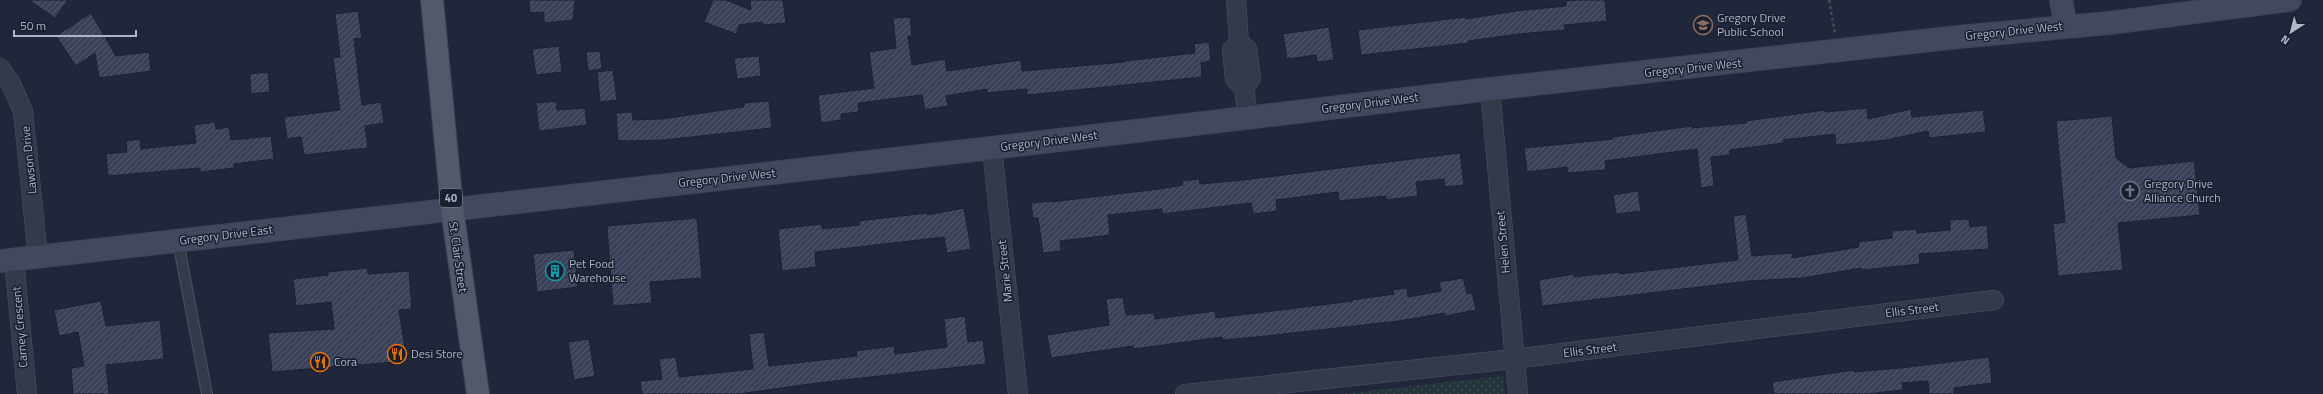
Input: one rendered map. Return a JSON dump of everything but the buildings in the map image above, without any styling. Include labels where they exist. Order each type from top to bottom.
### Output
[{"type":"main road","name":"St. Clair Street","points":[[432,0],[452,208],[478,394]]},
{"type":"street","points":[[1236,0],[1239,44],[1232,50],[1235,79],[1244,88],[1248,118]]},
{"type":"street","points":[[2061,0],[2066,26]]},
{"type":"street","name":"Gregory Drive West","points":[[452,208],[992,148],[1490,89],[2066,26],[2109,23],[2290,0]]},
{"type":"street","name":"Lawson Drive","points":[[0,68],[11,84],[23,111],[38,257]]},
{"type":"street","name":"Helen Street","points":[[1490,89],[1513,359],[1518,394]]},
{"type":"street","name":"Marie Street","points":[[992,148],[1018,394]]},
{"type":"street","name":"Gregory Drive East","points":[[7,260],[452,208]]},
{"type":"street","name":"Carney Crescent","points":[[7,260],[26,394]]},
{"type":"street","name":"Ellis Street","points":[[1185,394],[1513,359],[1994,300]]},
{"type":"lane","points":[[178,241],[207,394]]},
{"type":"path","points":[[1829,0],[1836,51]]},
{"type":"shaded area","points":[[1504,376],[1505,394],[1340,394]]},
{"type":"place","name":"Gregory Drive Public School","points":[[1703,25]]},
{"type":"place","name":"Gregory Drive Alliance Church","points":[[2130,191]]},
{"type":"place","name":"Pet Food Warehouse","points":[[555,271]]},
{"type":"place","name":"Desi Store","points":[[397,354]]},
{"type":"place","name":"Cora","points":[[320,362]]}]
